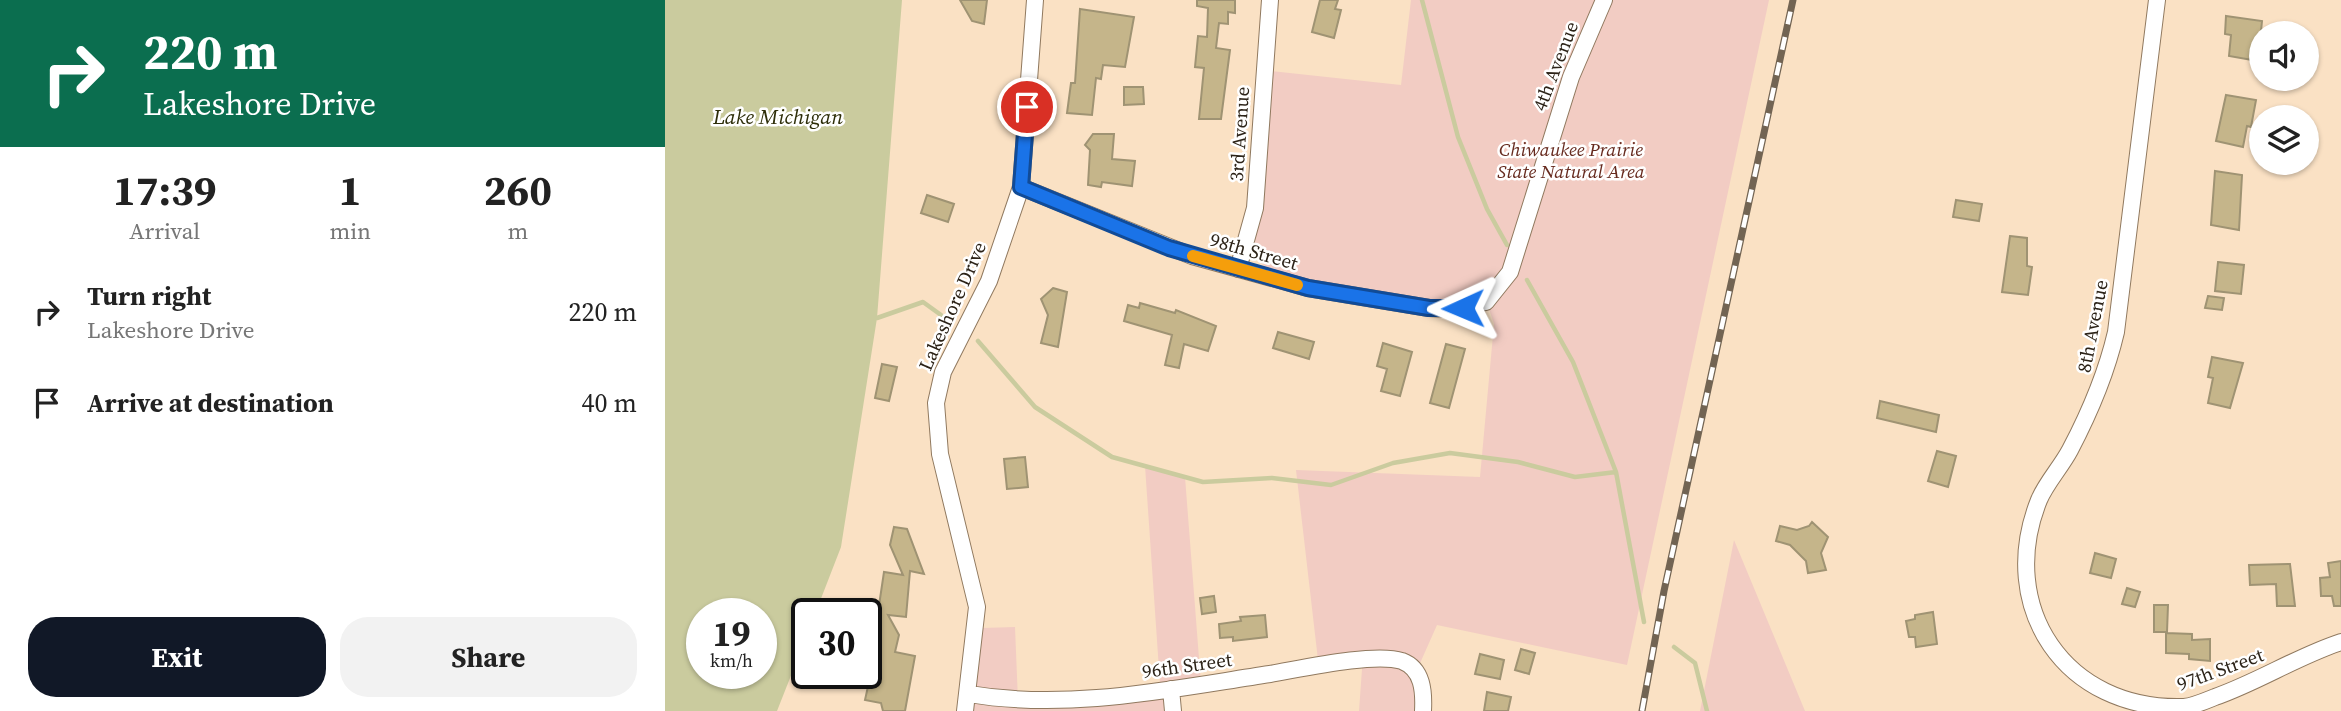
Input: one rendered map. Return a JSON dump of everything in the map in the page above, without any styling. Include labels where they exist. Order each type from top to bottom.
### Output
[{"type":"street","name":"Lakeshore Drive","points":[[965,711],[977,607],[940,454],[936,403],[943,372],[989,281],[1021,187],[1035,0]]},
{"type":"street","name":"3rd Avenue","points":[[1238,269],[1255,208],[1270,0]]},
{"type":"street","name":"4th Avenue","points":[[1486,302],[1510,272],[1571,77],[1604,0]]},
{"type":"street","name":"8th Avenue","points":[[2046,643],[2026,573],[2028,538],[2039,499],[2069,452],[2106,377],[2116,332],[2157,0]]},
{"type":"street","name":"98th Street","points":[[1021,187],[1169,248],[1308,288],[1395,304],[1449,309],[1486,302]]},
{"type":"street","name":"97th Street","points":[[2046,643],[2062,666],[2113,699],[2149,707],[2183,707],[2245,687],[2341,642]]},
{"type":"street","name":"96th Street","points":[[969,694],[1004,700],[1057,702],[1171,689],[1346,662],[1396,660],[1410,665],[1421,681],[1423,711]]},
{"type":"street","points":[[1171,689],[1173,711]]},
{"type":"green space","name":"Chiwaukee Prairie State Natural Area","points":[[1411,0],[1769,0],[1627,665],[1437,625],[1413,679],[1416,711],[1359,711],[1363,655],[1318,660],[1296,470],[1480,477],[1494,324],[1484,294],[1441,302],[1330,286],[1269,269],[1259,262],[1253,243],[1271,71],[1401,85]]},
{"type":"green space","points":[[1145,466],[1185,477],[1201,684],[1172,697],[1173,711],[970,711],[982,628],[1015,627],[1018,701],[1160,684]]},
{"type":"green space","points":[[1734,540],[1805,711],[1700,711]]},
{"type":"water","name":"Lake Michigan","points":[[665,0],[902,0],[877,318],[841,547],[821,598],[791,598],[791,676],[777,711],[665,711]]},
{"type":"building","points":[[960,0],[987,0],[984,24],[972,21]]},
{"type":"building","points":[[1197,0],[1235,0],[1235,13],[1228,12],[1228,24],[1219,23],[1216,48],[1230,50],[1221,119],[1199,119],[1204,68],[1195,67],[1198,36],[1207,37],[1208,8],[1197,6]]},
{"type":"building","points":[[1320,0],[1338,0],[1335,9],[1341,10],[1334,38],[1312,32]]},
{"type":"building","points":[[1080,9],[1134,17],[1125,67],[1103,65],[1101,79],[1096,78],[1092,115],[1067,113],[1071,83],[1075,83]]},
{"type":"building","points":[[2226,16],[2262,21],[2249,21],[2249,59],[2229,56],[2231,35],[2225,34]]},
{"type":"building","points":[[1124,87],[1143,87],[1144,104],[1124,105]]},
{"type":"building","points":[[2226,95],[2256,100],[2255,105],[2249,105],[2249,126],[2243,147],[2216,141]]},
{"type":"building","points":[[1093,134],[1114,134],[1112,159],[1135,161],[1132,186],[1102,182],[1101,187],[1088,185],[1090,150],[1085,145]]},
{"type":"building","points":[[2215,171],[2242,175],[2239,230],[2211,225]]},
{"type":"building","points":[[927,195],[954,204],[948,222],[921,213]]},
{"type":"building","points":[[1956,200],[1982,204],[1979,221],[1953,217]]},
{"type":"building","points":[[2010,236],[2027,238],[2027,266],[2032,267],[2028,295],[2002,292]]},
{"type":"building","points":[[2218,262],[2244,265],[2241,294],[2215,291]]},
{"type":"building","points":[[1053,288],[1067,292],[1058,347],[1041,343],[1048,315],[1041,299]]},
{"type":"building","points":[[2208,296],[2224,298],[2222,310],[2205,308]]},
{"type":"building","points":[[1140,303],[1175,313],[1176,310],[1216,326],[1208,351],[1184,344],[1179,368],[1165,365],[1172,335],[1124,321],[1128,305],[1139,308]]},
{"type":"building","points":[[1278,332],[1314,342],[1309,359],[1273,348]]},
{"type":"building","points":[[1383,343],[1412,352],[1400,396],[1381,391],[1387,369],[1377,366]]},
{"type":"building","points":[[1446,344],[1465,349],[1449,408],[1430,403]]},
{"type":"building","points":[[2212,357],[2243,363],[2230,408],[2208,403],[2213,378],[2208,377]]},
{"type":"building","points":[[882,364],[897,367],[889,401],[875,398]]},
{"type":"building","points":[[1880,401],[1939,415],[1936,432],[1877,418]]},
{"type":"building","points":[[1937,451],[1956,456],[1948,487],[1928,481]]},
{"type":"building","points":[[1025,457],[1028,487],[1007,489],[1004,459]]},
{"type":"building","points":[[1812,522],[1828,537],[1821,553],[1826,570],[1808,573],[1806,561],[1790,545],[1776,541],[1780,526],[1797,530],[1809,526]]},
{"type":"building","points":[[894,527],[907,529],[924,574],[910,571],[906,617],[888,615],[899,635],[895,652],[915,656],[905,711],[883,711],[881,703],[865,700],[867,689],[882,689],[880,598],[884,572],[903,575],[890,545]]},
{"type":"building","points":[[2095,553],[2116,559],[2111,578],[2090,573]]},
{"type":"building","points":[[2341,561],[2341,606],[2334,606],[2332,596],[2321,596],[2320,578],[2330,577],[2328,563]]},
{"type":"building","points":[[2290,564],[2295,606],[2277,606],[2276,584],[2250,585],[2249,565]]},
{"type":"building","points":[[2127,588],[2140,592],[2135,607],[2122,604]]},
{"type":"building","points":[[1214,596],[1216,612],[1202,614],[1200,598]]},
{"type":"building","points":[[2154,605],[2168,605],[2167,632],[2154,632]]},
{"type":"building","points":[[1933,612],[1937,644],[1916,647],[1915,637],[1909,637],[1906,621],[1915,619],[1915,615]]},
{"type":"building","points":[[1265,615],[1267,637],[1233,641],[1233,637],[1220,638],[1219,624],[1241,621],[1240,617]]},
{"type":"building","points":[[2166,633],[2192,634],[2192,640],[2210,639],[2210,661],[2189,659],[2189,654],[2166,653]]},
{"type":"building","points":[[1521,649],[1535,653],[1529,674],[1515,670]]},
{"type":"building","points":[[1480,654],[1504,660],[1500,679],[1475,674]]},
{"type":"building","points":[[1487,692],[1511,697],[1508,711],[1484,711]]},
{"type":"waterway","points":[[1422,0],[1458,137],[1487,209],[1507,245]]},
{"type":"waterway","points":[[1527,280],[1573,362],[1616,472],[1644,622]]},
{"type":"waterway","points":[[877,318],[923,302],[941,315]]},
{"type":"waterway","points":[[978,341],[1035,407],[1112,457],[1203,482],[1272,478],[1331,485],[1393,463],[1450,453],[1518,462],[1575,477],[1616,472]]},
{"type":"waterway","points":[[1674,647],[1695,663],[1707,711]]},
{"type":"railway","points":[[1642,711],[1664,591],[1793,0]]},
{"type":"slow traffic","points":[[1193,256],[1297,285]]},
{"type":"route","points":[[1027,107],[1021,187],[1086,211],[1169,248],[1308,288],[1395,304],[1463,308]]}]
